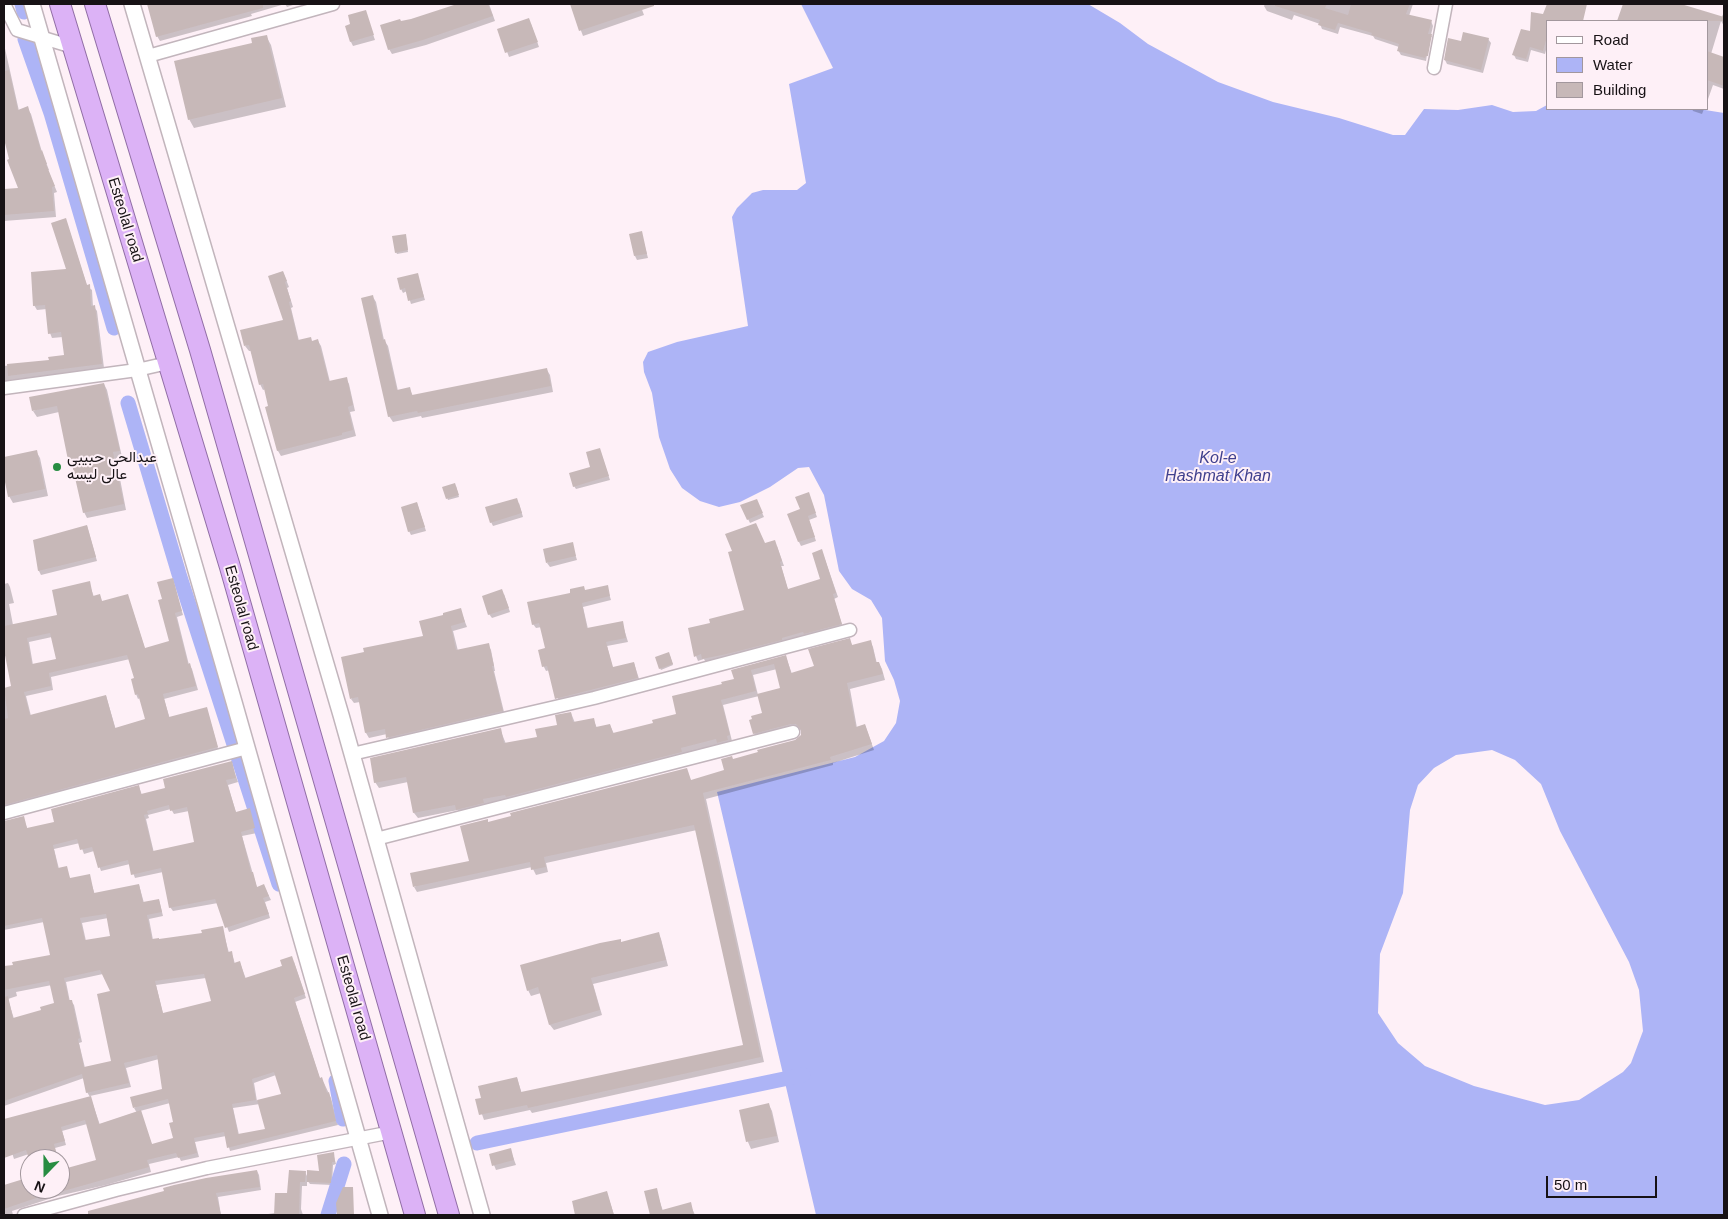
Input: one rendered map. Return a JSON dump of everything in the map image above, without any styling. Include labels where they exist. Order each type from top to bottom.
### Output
[{"type":"highway","name":"Esteolal road","points":[[60,4],[230,567],[415,1215]]},
{"type":"highway","points":[[95,4],[200,350],[449,1215]]},
{"type":"street","points":[[4,4],[17,30],[73,47]]},
{"type":"street","points":[[32,4],[137,370],[239,750],[359,1138],[380,1215]]},
{"type":"street","points":[[132,4],[352,754],[482,1215]]},
{"type":"street","points":[[148,56],[333,4]]},
{"type":"street","points":[[1434,68],[1444,4]]},
{"type":"street","points":[[4,388],[168,364]]},
{"type":"street","points":[[352,754],[594,698],[850,630]]},
{"type":"street","points":[[376,839],[793,732]]},
{"type":"street","points":[[4,813],[239,750]]},
{"type":"street","points":[[24,1215],[207,1168],[392,1132]]},
{"type":"water","name":"Kol-e Hashmat Khan","points":[[801,4],[1088,4],[1120,23],[1148,44],[1218,82],[1273,102],[1339,118],[1393,135],[1405,135],[1424,109],[1458,110],[1492,105],[1513,112],[1536,111],[1546,106],[1546,110],[1705,110],[1724,113],[1724,1215],[816,1215],[717,792],[855,757],[884,741],[896,723],[900,701],[894,680],[885,661],[882,618],[871,600],[852,589],[839,571],[824,495],[809,467],[798,468],[770,487],[740,502],[719,507],[700,501],[682,488],[670,469],[659,437],[652,393],[644,372],[643,362],[648,352],[677,342],[748,326],[732,217],[737,208],[752,193],[763,190],[797,190],[806,183],[789,84],[833,68]],"holes":[[[1492,750],[1515,760],[1541,784],[1560,831],[1629,962],[1639,990],[1643,1031],[1631,1063],[1623,1072],[1579,1100],[1545,1105],[1474,1086],[1425,1066],[1398,1043],[1378,1013],[1380,954],[1403,893],[1410,810],[1418,785],[1434,768],[1456,755]]]},
{"type":"building","points":[[147,4],[263,4],[263,8],[156,37]]},
{"type":"building","points":[[457,4],[488,4],[493,16],[388,50],[380,25],[400,19],[401,21],[411,19]]},
{"type":"building","points":[[570,4],[654,4],[654,6],[579,31]]},
{"type":"building","points":[[1275,4],[1327,4],[1325,8],[1348,15],[1351,4],[1410,4],[1406,14],[1432,20],[1428,34],[1432,34],[1428,56],[1425,58],[1397,51],[1399,44],[1371,35],[1372,33],[1338,23],[1335,30],[1318,25],[1320,20],[1275,6]]},
{"type":"building","points":[[1547,4],[1587,4],[1583,20],[1546,20],[1546,40],[1543,51],[1530,47],[1526,59],[1512,55],[1521,29],[1530,31],[1531,12],[1543,14]]},
{"type":"building","points":[[1623,4],[1681,4],[1724,17],[1724,21],[1617,20]]},
{"type":"building","points":[[366,10],[374,35],[350,42],[345,26],[350,24],[348,15]]},
{"type":"building","points":[[529,18],[538,42],[505,53],[497,29]]},
{"type":"building","points":[[1463,32],[1489,38],[1481,70],[1444,60],[1448,38],[1461,41]]},
{"type":"building","points":[[267,35],[282,98],[188,120],[174,61],[252,43],[251,38]]},
{"type":"building","points":[[1708,51],[1724,57],[1724,86],[1708,80]]},
{"type":"building","points":[[9,70],[18,110],[28,106],[41,151],[55,186],[52,187],[54,211],[4,215],[4,189],[18,188],[7,160],[9,159],[4,139],[4,71]]},
{"type":"building","points":[[66,218],[87,285],[90,284],[91,306],[95,305],[102,364],[8,376],[7,364],[49,360],[48,357],[64,355],[61,332],[48,334],[45,305],[33,306],[31,272],[66,269],[51,223]]},
{"type":"building","points":[[642,231],[647,254],[634,256],[629,234]]},
{"type":"building","points":[[406,234],[408,250],[395,253],[392,236]]},
{"type":"building","points":[[283,271],[287,281],[285,282],[291,301],[289,302],[298,340],[311,337],[312,341],[318,339],[329,381],[347,377],[353,405],[348,407],[353,430],[342,433],[342,435],[277,451],[265,407],[268,406],[263,384],[259,385],[249,345],[244,346],[240,330],[283,320],[268,276]]},
{"type":"building","points":[[418,273],[424,297],[408,301],[405,288],[400,290],[397,278]]},
{"type":"building","points":[[373,295],[397,390],[410,387],[412,395],[547,368],[551,386],[418,413],[417,411],[388,417],[361,298]]},
{"type":"building","points":[[104,383],[120,451],[113,452],[124,504],[83,513],[71,460],[68,460],[57,406],[32,411],[29,397]]},
{"type":"building","points":[[600,448],[609,476],[573,487],[569,473],[590,467],[586,452]]},
{"type":"building","points":[[37,450],[45,489],[8,497],[4,477],[4,457]]},
{"type":"building","points":[[455,483],[459,495],[446,499],[442,487]]},
{"type":"building","points":[[809,492],[816,513],[808,516],[815,537],[798,542],[787,514],[800,509],[795,497]]},
{"type":"building","points":[[517,498],[522,513],[490,523],[485,507]]},
{"type":"building","points":[[757,499],[763,513],[747,520],[740,505]]},
{"type":"building","points":[[417,502],[425,527],[408,532],[401,507]]},
{"type":"building","points":[[756,523],[765,543],[775,540],[788,589],[820,579],[812,553],[822,549],[836,593],[833,594],[842,624],[804,634],[803,632],[782,638],[782,640],[727,654],[702,659],[701,654],[694,657],[688,628],[710,623],[709,619],[744,610],[728,552],[732,551],[725,534]]},
{"type":"building","points":[[87,525],[96,557],[38,571],[33,540]]},
{"type":"building","points":[[573,542],[576,556],[546,563],[543,549]]},
{"type":"building","points":[[173,578],[182,611],[175,613],[188,664],[190,663],[196,686],[163,694],[169,717],[207,707],[218,747],[4,805],[4,719],[8,718],[4,688],[11,686],[4,650],[4,626],[57,615],[52,590],[90,581],[93,596],[100,594],[102,601],[128,594],[145,648],[169,641],[158,600],[162,599],[157,582]],"holes":[[[50,633],[56,659],[32,664],[27,638]],[[127,655],[134,678],[131,679],[135,695],[138,694],[145,719],[115,728],[106,695],[30,715],[24,692],[51,686],[49,673]]]},
{"type":"building","points":[[608,585],[610,596],[582,603],[587,628],[623,621],[626,638],[606,642],[613,667],[634,662],[638,678],[555,699],[547,666],[542,667],[538,650],[545,648],[539,623],[532,625],[527,602],[570,593],[570,589],[584,586],[585,590]]},
{"type":"building","points":[[502,589],[509,608],[488,615],[482,596]]},
{"type":"building","points":[[461,608],[465,622],[451,626],[456,650],[489,643],[494,666],[492,666],[503,711],[386,738],[385,729],[365,733],[358,697],[350,699],[341,657],[364,652],[363,648],[423,636],[419,621]]},
{"type":"building","points":[[850,638],[852,645],[871,640],[876,662],[879,662],[883,674],[847,683],[856,727],[865,724],[872,744],[830,757],[831,760],[703,793],[761,1057],[528,1108],[527,1105],[479,1115],[475,1099],[481,1098],[478,1086],[517,1077],[521,1092],[743,1045],[694,825],[544,857],[546,867],[531,870],[530,862],[413,887],[410,873],[469,861],[460,826],[488,819],[488,822],[511,816],[510,813],[687,768],[691,780],[724,770],[721,759],[732,756],[733,759],[758,752],[757,750],[795,740],[801,735],[801,730],[796,724],[791,724],[753,734],[749,720],[752,719],[751,716],[762,713],[757,694],[780,688],[774,664],[751,670],[756,691],[721,700],[730,735],[727,736],[728,740],[717,743],[716,739],[681,748],[682,752],[506,797],[505,795],[483,799],[484,803],[456,810],[455,805],[413,813],[406,777],[374,783],[370,758],[501,728],[504,743],[537,737],[535,729],[557,725],[555,715],[571,712],[573,722],[594,718],[596,727],[610,724],[613,733],[653,723],[652,720],[676,714],[672,696],[722,684],[721,682],[734,679],[731,670],[786,655],[791,673],[814,666],[808,649]]},
{"type":"building","points":[[669,652],[673,664],[659,669],[655,657]]},
{"type":"building","points":[[232,761],[236,778],[226,780],[236,812],[250,808],[255,828],[241,832],[251,872],[253,872],[257,887],[264,884],[269,896],[263,898],[269,914],[225,928],[215,899],[169,908],[161,868],[131,875],[128,860],[98,868],[92,847],[80,850],[77,839],[53,845],[58,868],[67,866],[70,878],[90,874],[94,893],[139,884],[143,902],[159,899],[162,912],[147,915],[152,939],[202,933],[201,930],[223,926],[228,952],[232,951],[234,963],[240,961],[245,978],[282,966],[280,960],[292,956],[305,994],[294,998],[320,1078],[322,1077],[327,1093],[329,1092],[336,1121],[227,1148],[224,1132],[194,1138],[197,1153],[178,1158],[176,1153],[147,1160],[149,1167],[70,1189],[70,1167],[96,1160],[85,1120],[61,1127],[65,1141],[54,1144],[55,1149],[20,1149],[20,1152],[4,1158],[4,1119],[91,1096],[99,1124],[141,1110],[152,1144],[173,1138],[169,1123],[173,1122],[168,1099],[133,1108],[130,1097],[162,1089],[157,1055],[124,1063],[129,1083],[86,1093],[82,1074],[4,1101],[4,997],[8,996],[13,1018],[41,1010],[40,1007],[54,1003],[49,981],[4,990],[4,966],[13,965],[12,962],[50,955],[42,918],[4,926],[4,821],[24,816],[27,828],[54,822],[51,809],[139,785],[141,794],[165,788],[163,779]],"holes":[[[169,805],[170,811],[187,807],[194,842],[153,851],[144,815],[148,814],[147,811]],[[106,914],[110,936],[85,940],[80,918]],[[100,970],[110,991],[97,994],[111,1061],[84,1067],[72,1000],[69,1000],[64,978]],[[204,974],[211,1001],[163,1013],[155,981]],[[274,1072],[281,1094],[257,1100],[265,1129],[238,1134],[232,1104],[256,1100],[252,1079]]]},
{"type":"building","points":[[659,932],[666,960],[591,978],[600,1010],[549,1025],[538,987],[527,991],[520,965],[600,943],[621,939],[621,942]]},
{"type":"building","points":[[769,1103],[777,1136],[746,1142],[739,1110]]},
{"type":"building","points":[[511,1148],[514,1160],[492,1166],[489,1154]]},
{"type":"building","points":[[334,1152],[335,1162],[332,1162],[331,1183],[307,1182],[307,1170],[319,1171],[317,1155]]},
{"type":"building","points":[[257,1170],[260,1187],[216,1193],[221,1215],[88,1215],[88,1211],[164,1191],[163,1188],[174,1185]]},
{"type":"building","points":[[289,1170],[306,1171],[305,1182],[300,1182],[299,1215],[274,1215],[275,1193],[287,1193]]},
{"type":"building","points":[[20,1180],[20,1199],[33,1199],[4,1209],[4,1185]]},
{"type":"building","points":[[343,1187],[353,1187],[354,1215],[337,1215],[336,1203]]},
{"type":"building","points":[[657,1188],[662,1210],[691,1202],[694,1215],[650,1215],[644,1191]]},
{"type":"building","points":[[607,1191],[614,1215],[575,1215],[572,1201]]},
{"type":"waterway","points":[[22,4],[24,12]]},
{"type":"waterway","points":[[25,39],[51,113],[114,328]]},
{"type":"waterway","points":[[128,403],[179,574],[279,884]]},
{"type":"waterway","points":[[477,1143],[803,1075]]},
{"type":"waterway","points":[[336,1081],[343,1119]]},
{"type":"waterway","points":[[328,1215],[344,1164]]},
{"type":"place","name":"عبدالحی حبیبی عالی لیسه","points":[[57,467]]}]
